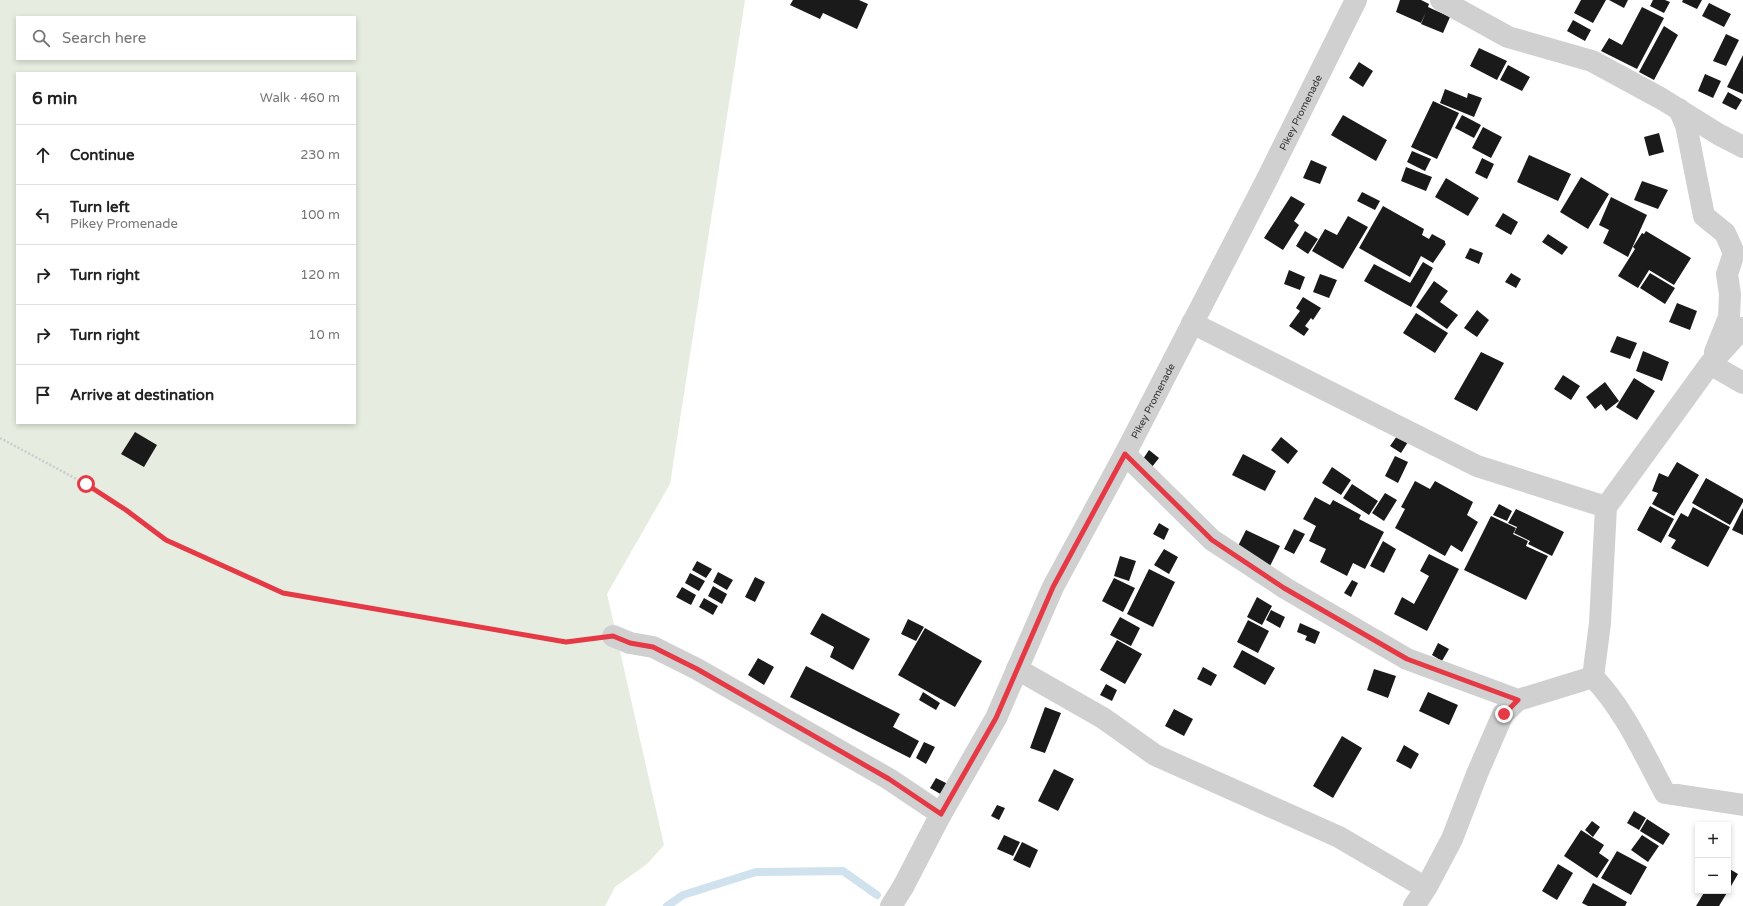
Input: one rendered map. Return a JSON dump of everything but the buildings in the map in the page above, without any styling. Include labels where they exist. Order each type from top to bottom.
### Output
[{"type":"street","name":"Pikey Promenade","points":[[891,906],[941,814],[996,718],[1053,587],[1125,454],[1356,0]]},
{"type":"street","points":[[1441,0],[1508,37],[1592,60],[1679,109],[1718,134],[1743,147]]},
{"type":"street","points":[[1679,109],[1686,125],[1704,216],[1725,233],[1734,253],[1727,274],[1730,294],[1729,317],[1710,364]]},
{"type":"street","points":[[1192,323],[1477,466],[1606,507]]},
{"type":"street","points":[[1592,677],[1600,623],[1606,507],[1710,364],[1743,328]]},
{"type":"street","points":[[1710,364],[1743,383]]},
{"type":"street","points":[[1125,454],[1212,540],[1284,588],[1407,659],[1518,700]]},
{"type":"street","points":[[613,636],[630,643],[653,647],[697,669],[889,779],[941,814]]},
{"type":"street","points":[[1018,669],[1103,718],[1155,755],[1339,837],[1426,888]]},
{"type":"street","points":[[1414,906],[1426,888],[1452,839],[1477,774],[1504,714],[1518,700],[1592,677]]},
{"type":"street","points":[[1592,677],[1606,691],[1633,734],[1665,793],[1743,805]]},
{"type":"path","points":[[0,438],[86,484],[126,510],[166,540],[283,593],[566,642],[613,636]]},
{"type":"shaded area","points":[[0,0],[745,0],[670,484],[607,594],[664,845],[647,864],[615,887],[605,906],[0,906]]},
{"type":"waterway","points":[[667,906],[683,895],[756,872],[843,871],[877,895]]},
{"type":"route","points":[[86,484],[126,510],[166,540],[184,550],[283,593],[566,642],[613,636],[630,643],[653,647],[697,669],[889,779],[941,814],[996,718],[1053,587],[1125,454],[1212,540],[1284,588],[1407,659],[1518,700],[1504,714]]}]
